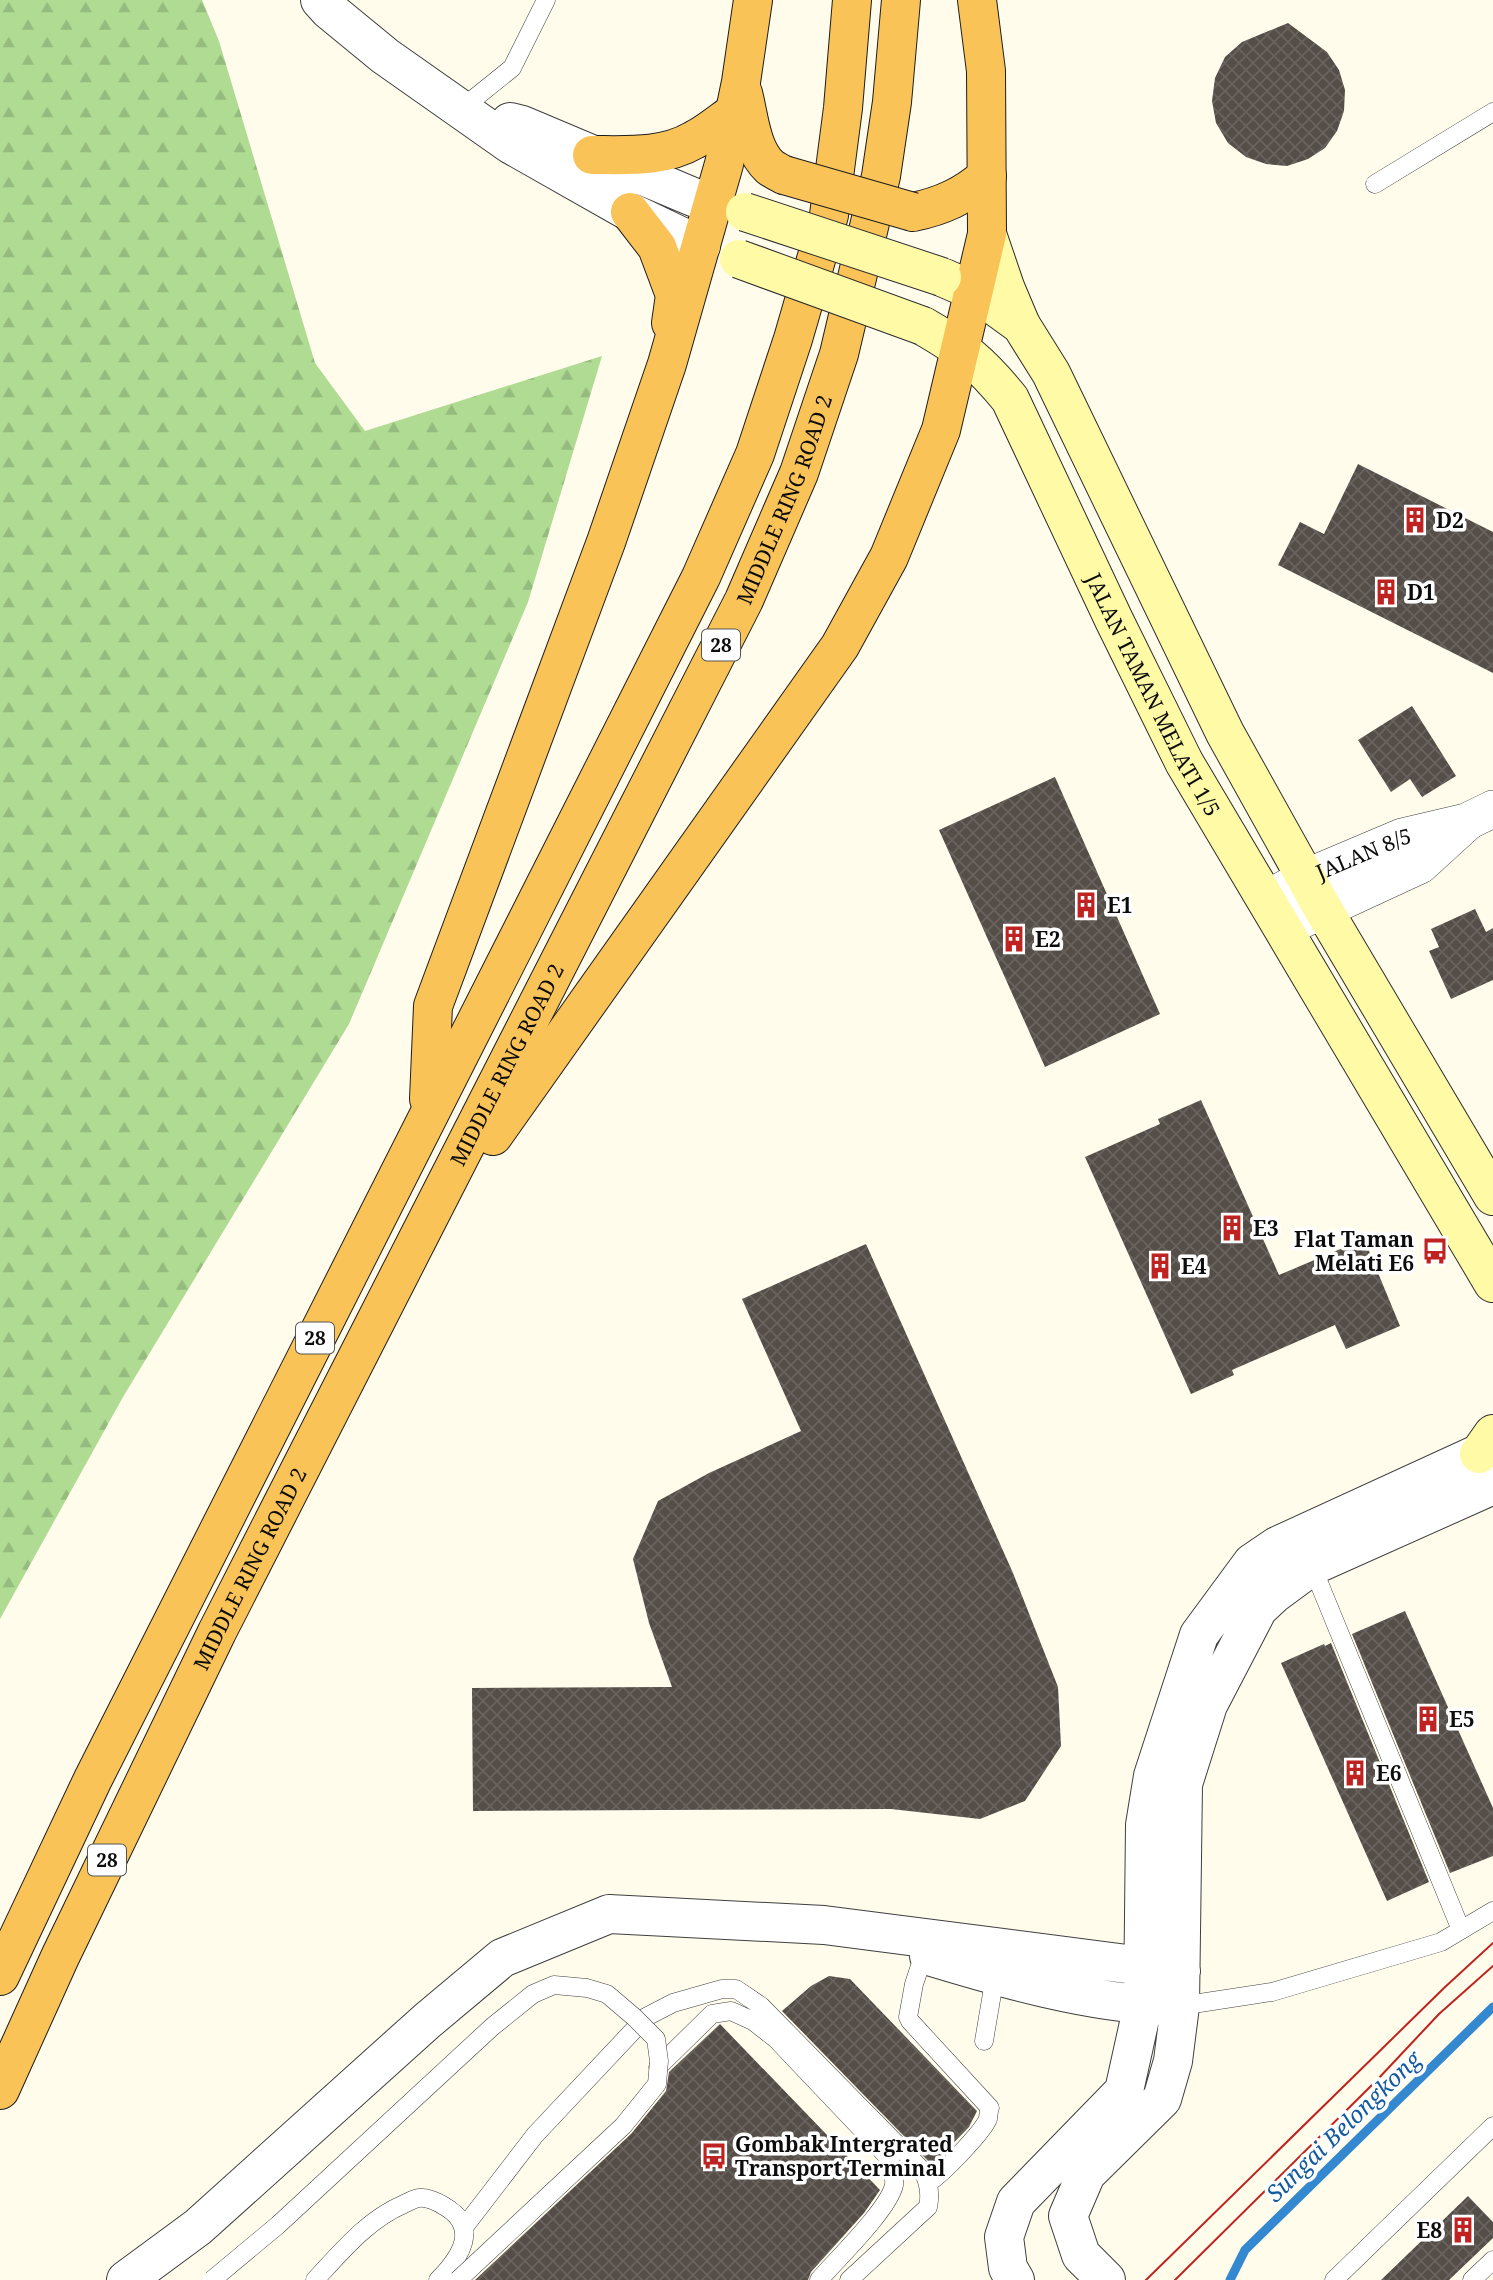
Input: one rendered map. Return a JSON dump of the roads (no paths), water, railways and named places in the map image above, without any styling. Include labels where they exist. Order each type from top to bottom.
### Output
[{"type":"highway","points":[[429,1112],[433,1006],[606,542],[667,364],[701,246],[729,207],[738,97],[754,0]]},
{"type":"highway","name":"MIDDLE RING ROAD 2","points":[[0,1976],[93,1779],[701,577],[755,454],[793,339],[829,215],[843,108],[852,0]]},
{"type":"highway","name":"MIDDLE RING ROAD 2","points":[[0,2090],[60,1957],[217,1632],[744,600],[799,473],[839,354],[881,176],[892,102],[901,0]]},
{"type":"highway","points":[[415,1246],[840,646],[889,557],[941,430],[961,347],[958,284],[987,234],[986,71],[977,0]]},
{"type":"highway","points":[[592,155],[645,155],[694,141],[738,97]]},
{"type":"highway","points":[[738,97],[761,155],[770,166],[784,175],[913,212],[954,200],[987,176]]},
{"type":"highway","points":[[630,212],[657,247],[675,295],[667,364]]},
{"type":"main road","points":[[729,207],[958,284],[1021,325]]},
{"type":"main road","points":[[987,234],[1021,325],[1051,373],[1225,733],[1314,894],[1493,1196]]},
{"type":"main road","name":"JALAN TAMAN MELATI 1/5","points":[[701,246],[923,326],[961,347],[986,370],[1010,399],[1184,762],[1493,1283]]},
{"type":"street","points":[[320,0],[385,56],[510,144],[630,212],[701,246]]},
{"type":"street","points":[[461,109],[522,125],[693,197],[729,207]]},
{"type":"street","name":"JALAN 8/5","points":[[1275,913],[1314,894],[1420,865],[1480,816]]},
{"type":"street","points":[[1168,1994],[1144,1966],[1146,1825],[1153,1776],[1199,1634],[1263,1578],[1312,1566],[1489,1455]]},
{"type":"street","points":[[1106,2280],[1081,2255],[1068,2216],[1086,2174],[1162,2099],[1173,2061],[1168,1994],[1184,1784],[1208,1705],[1258,1609],[1263,1578],[1277,1546],[1489,1455]]},
{"type":"street","points":[[126,2280],[198,2227],[428,2020],[502,1958],[609,1914],[824,1925],[998,1961],[1118,2002],[1168,1994]]},
{"type":"street","points":[[998,1961],[1144,1966]]},
{"type":"street","points":[[1015,2280],[1009,2268],[1004,2237],[1016,2202],[1124,2091],[1168,1994]]},
{"type":"lane","points":[[461,109],[512,68],[546,0]]},
{"type":"lane","points":[[1375,184],[1493,111]]},
{"type":"lane","points":[[1312,1566],[1461,1930]]},
{"type":"lane","points":[[1168,1994],[1272,1992],[1441,1942],[1493,1911]]},
{"type":"lane","points":[[927,1946],[914,1984],[908,2017],[990,2108],[988,2119],[980,2129],[941,2175],[928,2183]]},
{"type":"lane","points":[[984,2041],[998,1961]]},
{"type":"lane","points":[[212,2280],[278,2225],[492,2027],[533,1994],[554,1985],[587,1988],[607,1994],[656,2039],[657,2084],[622,2126],[458,2280]]},
{"type":"lane","points":[[438,2280],[452,2266],[465,2233],[535,2135],[646,2017],[673,2003],[722,1989],[736,1989],[761,2006],[922,2170],[928,2183],[928,2207],[849,2280]]},
{"type":"lane","points":[[658,2067],[712,2014],[732,2011],[753,2021],[776,2039],[889,2158],[894,2174],[894,2187],[885,2202],[819,2280]]},
{"type":"lane","points":[[1334,2280],[1493,2126]]},
{"type":"lane","points":[[314,2280],[363,2230],[394,2208],[420,2197],[452,2211],[465,2233],[467,2280]]},
{"type":"lane","points":[[1472,2280],[1493,2260]]},
{"type":"waterway","name":"Sungai Belongkong","points":[[1230,2280],[1245,2250],[1493,2007]]},
{"type":"tram line","points":[[1146,2280],[1493,1943]]},
{"type":"tram line","points":[[1175,2280],[1377,2080],[1439,2014],[1493,1966]]},
{"type":"place","name":"D2","points":[[1415,520]]},
{"type":"place","name":"D1","points":[[1386,592]]},
{"type":"place","name":"E1","points":[[1086,905]]},
{"type":"place","name":"E2","points":[[1014,939]]},
{"type":"place","name":"E3","points":[[1232,1228]]},
{"type":"place","name":"Flat Taman Melati E6","points":[[1435,1251]]},
{"type":"place","name":"E4","points":[[1160,1266]]},
{"type":"place","name":"E5","points":[[1428,1719]]},
{"type":"place","name":"E6","points":[[1355,1773]]},
{"type":"place","name":"Gombak Intergrated Transport Terminal","points":[[714,2156]]},
{"type":"place","name":"E8","points":[[1463,2230]]}]
